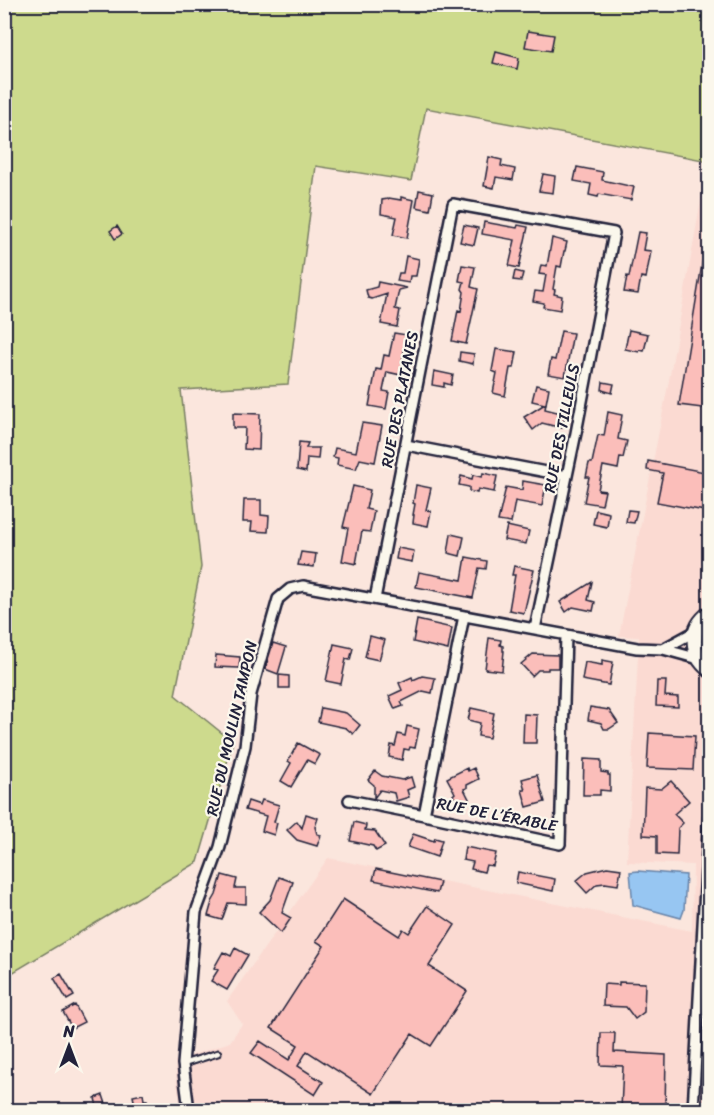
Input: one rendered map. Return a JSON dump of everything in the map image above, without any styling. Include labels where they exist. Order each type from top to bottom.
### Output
[{"type":"street","name":"RUE DES TILLEULS","points":[[453,204],[614,233],[535,629]]},
{"type":"street","name":"RUE DES PLATANES","points":[[375,599],[453,204]]},
{"type":"street","points":[[406,445],[567,476]]},
{"type":"street","name":"RUE DU MOULIN TAMPON","points":[[189,1110],[183,1064],[196,912],[220,847],[245,746],[251,694],[278,599],[290,588],[303,586],[637,648],[663,649],[706,669]]},
{"type":"street","points":[[706,669],[695,650],[694,641],[700,623],[710,613]]},
{"type":"street","name":"RUE DE L’ÉRABLE","points":[[464,616],[424,815],[560,844],[566,635]]},
{"type":"street","points":[[663,649],[696,632]]},
{"type":"street","points":[[693,1110],[710,795]]},
{"type":"street","points":[[348,800],[424,815]]},
{"type":"lane","points":[[183,1064],[218,1053]]},
{"type":"shaded area","points":[[709,155],[709,1110],[182,1110],[175,1061],[230,1042],[242,1024],[227,1001],[328,858],[692,931],[693,865],[627,862],[639,637],[619,636],[670,375]]},
{"type":"green space","points":[[5,5],[709,5],[710,155],[708,161],[426,108],[411,181],[316,166],[288,384],[181,390],[201,567],[175,695],[233,742],[198,862],[10,974],[5,981]]},
{"type":"green space","points":[[709,623],[709,658],[704,649],[703,640],[704,631]]},
{"type":"water","points":[[630,872],[686,875],[684,910],[681,918],[633,905]]},
{"type":"building","points":[[528,31],[554,35],[551,51],[525,47]]},
{"type":"building","points":[[496,52],[519,58],[517,69],[493,63]]},
{"type":"building","points":[[489,157],[502,160],[501,166],[515,169],[513,180],[496,177],[494,188],[484,186]]},
{"type":"building","points":[[577,167],[603,172],[602,180],[634,187],[631,200],[599,194],[598,197],[589,195],[591,184],[574,181]]},
{"type":"building","points":[[543,174],[555,176],[553,193],[539,191]]},
{"type":"building","points":[[419,190],[433,193],[430,210],[416,207]]},
{"type":"building","points":[[401,197],[414,200],[407,238],[393,235],[397,217],[381,214],[382,200],[389,198],[401,200]]},
{"type":"building","points":[[484,222],[517,228],[518,225],[528,227],[519,268],[509,266],[515,240],[482,234]]},
{"type":"building","points":[[464,225],[478,228],[474,245],[460,242]]},
{"type":"building","points":[[117,226],[122,234],[115,239],[110,231]]},
{"type":"building","points":[[638,232],[646,233],[643,250],[651,251],[646,278],[641,277],[638,294],[624,292]]},
{"type":"building","points":[[552,238],[567,242],[561,267],[557,266],[553,289],[554,294],[562,296],[560,310],[543,307],[544,303],[533,301],[535,291],[543,292],[546,275],[539,274],[541,265],[547,266]]},
{"type":"building","points":[[705,246],[710,247],[710,409],[679,405]]},
{"type":"building","points":[[406,256],[419,259],[416,276],[410,276],[409,283],[397,281],[399,273],[403,273]]},
{"type":"building","points":[[462,265],[475,267],[471,287],[478,289],[466,344],[452,341],[464,292],[462,289],[464,282],[459,281]]},
{"type":"building","points":[[515,271],[523,273],[521,281],[513,280]]},
{"type":"building","points":[[378,282],[407,288],[399,290],[395,309],[400,310],[397,327],[381,324],[387,294],[372,299],[368,298],[366,290],[377,287]]},
{"type":"building","points":[[629,330],[648,334],[644,351],[625,349]]},
{"type":"building","points":[[561,331],[573,333],[565,377],[548,374],[551,359],[555,360]]},
{"type":"building","points":[[394,333],[407,335],[401,375],[387,372],[383,391],[389,392],[386,409],[369,406],[376,369],[381,370],[384,355],[389,356]]},
{"type":"building","points":[[496,349],[517,352],[514,368],[510,368],[505,396],[493,393],[497,373],[492,371]]},
{"type":"building","points":[[460,352],[474,354],[473,364],[459,361]]},
{"type":"building","points":[[434,371],[453,375],[451,385],[444,383],[444,387],[432,385]]},
{"type":"building","points":[[603,382],[614,384],[612,393],[602,390]]},
{"type":"building","points":[[536,385],[549,388],[545,409],[565,414],[562,428],[542,423],[533,430],[524,417],[545,404],[532,401]]},
{"type":"building","points":[[608,412],[622,415],[618,439],[627,441],[618,469],[603,466],[598,490],[605,491],[602,505],[584,502],[589,463],[592,463],[598,435],[604,436]]},
{"type":"building","points":[[233,413],[260,414],[259,450],[244,449],[245,428],[233,428]]},
{"type":"building","points":[[362,423],[382,426],[375,462],[360,459],[356,469],[337,465],[338,458],[333,457],[335,448],[356,452]]},
{"type":"building","points":[[299,442],[308,443],[306,448],[319,448],[318,459],[307,458],[306,472],[297,470]]},
{"type":"building","points":[[648,461],[710,473],[710,512],[657,502],[663,473],[647,470]]},
{"type":"building","points":[[483,473],[497,476],[494,492],[478,489],[477,493],[469,491],[469,487],[459,485],[461,476],[472,479],[473,475],[482,477]]},
{"type":"building","points":[[523,481],[546,485],[542,506],[515,501],[511,523],[498,521],[506,487],[522,490]]},
{"type":"building","points":[[416,485],[431,488],[426,510],[431,511],[428,526],[413,523]]},
{"type":"building","points":[[353,486],[370,490],[366,509],[374,511],[370,532],[362,531],[356,564],[342,561],[348,528],[343,527]]},
{"type":"building","points":[[244,500],[261,500],[261,515],[269,516],[268,532],[251,531],[252,522],[243,522]]},
{"type":"building","points":[[596,510],[609,513],[607,527],[593,524]]},
{"type":"building","points":[[628,510],[637,511],[634,523],[626,522]]},
{"type":"building","points":[[507,526],[529,531],[526,544],[504,540]]},
{"type":"building","points":[[451,534],[464,537],[460,556],[448,553]]},
{"type":"building","points":[[398,548],[414,551],[412,562],[396,559]]},
{"type":"building","points":[[301,552],[316,554],[314,567],[298,565]]},
{"type":"building","points":[[466,557],[487,561],[486,569],[479,568],[473,598],[416,587],[419,572],[462,580]]},
{"type":"building","points":[[514,566],[534,570],[524,613],[509,610],[515,575],[512,575]]},
{"type":"building","points":[[592,582],[588,600],[595,602],[593,611],[573,607],[566,612],[560,602]]},
{"type":"building","points":[[417,620],[452,628],[448,650],[413,642]]},
{"type":"building","points":[[370,636],[385,640],[379,660],[365,657]]},
{"type":"building","points":[[489,638],[501,640],[500,645],[503,646],[504,651],[502,671],[485,669]]},
{"type":"building","points":[[273,643],[286,647],[278,674],[265,669]]},
{"type":"building","points":[[334,644],[353,648],[350,660],[346,659],[341,684],[326,681]]},
{"type":"building","points":[[533,654],[558,655],[558,668],[538,670],[532,676],[521,664]]},
{"type":"building","points":[[216,655],[240,657],[239,668],[215,667]]},
{"type":"building","points":[[602,660],[613,662],[609,685],[582,680],[585,662],[602,665]]},
{"type":"building","points":[[279,675],[289,676],[289,688],[279,688]]},
{"type":"building","points":[[422,676],[435,678],[432,693],[423,691],[401,702],[403,706],[395,709],[389,696],[402,690],[399,683],[412,677],[413,680]]},
{"type":"building","points":[[657,681],[666,681],[665,696],[678,697],[678,707],[656,706]]},
{"type":"building","points":[[590,707],[609,710],[618,723],[609,729],[604,729],[601,723],[588,720]]},
{"type":"building","points":[[321,708],[346,713],[360,725],[353,734],[346,728],[318,722]]},
{"type":"building","points":[[471,708],[494,713],[489,738],[478,736],[480,723],[468,720]]},
{"type":"building","points":[[524,714],[537,715],[536,743],[523,743]]},
{"type":"building","points":[[407,726],[419,729],[415,748],[404,749],[402,760],[389,757],[391,745],[395,746],[398,734],[405,736]]},
{"type":"building","points":[[649,733],[695,736],[693,770],[647,768]]},
{"type":"building","points":[[298,743],[320,755],[315,764],[307,760],[291,787],[281,781]]},
{"type":"building","points":[[584,759],[601,760],[601,772],[610,775],[610,791],[600,790],[600,795],[583,795]]},
{"type":"building","points":[[467,768],[468,771],[474,768],[479,779],[467,785],[464,789],[469,799],[458,804],[447,778]]},
{"type":"building","points":[[375,771],[382,776],[402,780],[411,777],[414,787],[407,790],[409,797],[396,801],[394,793],[380,790],[374,798],[374,785],[368,780]]},
{"type":"building","points":[[537,775],[545,802],[527,807],[522,790],[525,790],[522,779]]},
{"type":"building","points":[[671,781],[689,801],[674,814],[683,823],[678,828],[677,855],[657,854],[657,836],[643,835],[645,788],[661,789]]},
{"type":"building","points":[[262,800],[279,805],[274,822],[277,823],[274,835],[262,831],[266,816],[245,810],[248,801],[260,805]]},
{"type":"building","points":[[306,814],[318,818],[315,827],[317,834],[321,835],[317,846],[297,840],[287,830],[297,821],[302,828]]},
{"type":"building","points":[[354,822],[366,825],[365,830],[375,831],[385,846],[376,851],[373,846],[350,841]]},
{"type":"building","points":[[413,834],[434,841],[435,838],[442,840],[437,857],[408,847]]},
{"type":"building","points":[[465,847],[496,853],[493,866],[486,865],[484,872],[471,869],[473,862],[463,860]]},
{"type":"building","points":[[607,867],[621,869],[618,885],[597,884],[587,893],[576,881],[587,872]]},
{"type":"building","points":[[376,869],[440,882],[437,893],[373,880]]},
{"type":"building","points":[[518,872],[555,879],[553,891],[516,883]]},
{"type":"building","points":[[222,875],[237,879],[235,888],[246,888],[246,904],[228,903],[222,920],[208,916]]},
{"type":"building","points":[[279,877],[293,882],[282,913],[291,918],[281,933],[259,912],[270,900]]},
{"type":"building","points":[[343,899],[399,936],[403,929],[409,933],[427,906],[455,925],[429,966],[467,991],[431,1046],[412,1034],[373,1094],[307,1051],[298,1066],[323,1082],[315,1095],[251,1053],[260,1041],[289,1060],[298,1045],[271,1028],[324,946],[316,941]]},
{"type":"building","points":[[235,948],[248,955],[227,990],[211,981],[218,970],[214,968],[223,952],[231,956]]},
{"type":"building","points":[[61,974],[74,996],[67,1000],[54,978]]},
{"type":"building","points":[[619,982],[645,983],[644,1012],[635,1019],[626,1007],[603,1006],[604,984],[619,985]]},
{"type":"building","points":[[75,1005],[84,1022],[72,1028],[63,1012]]},
{"type":"building","points":[[601,1033],[615,1033],[614,1052],[666,1055],[665,1110],[621,1110],[623,1066],[600,1065]]},
{"type":"building","points":[[143,1094],[150,1110],[136,1110],[133,1096]]},
{"type":"building","points":[[103,1095],[106,1104],[97,1107],[95,1098]]}]
